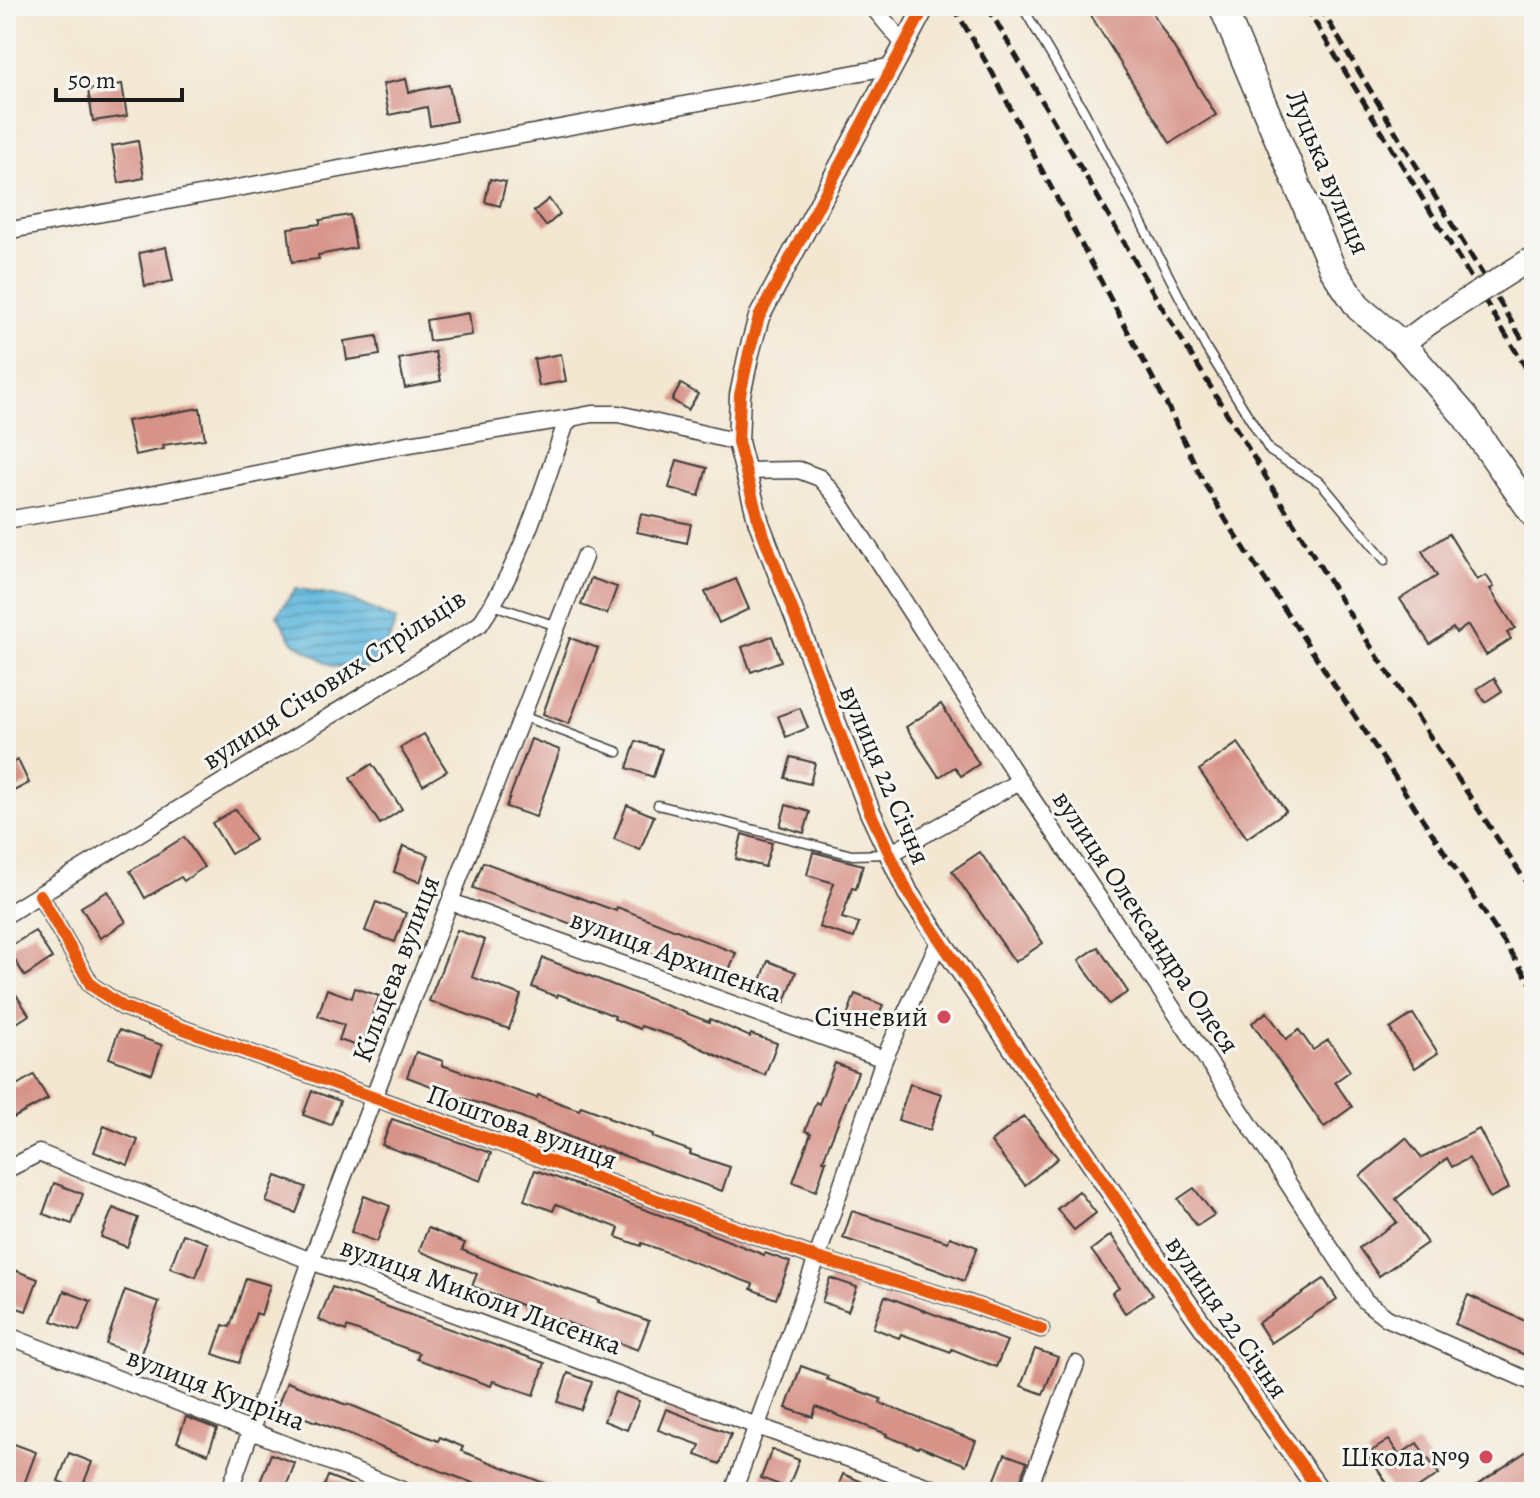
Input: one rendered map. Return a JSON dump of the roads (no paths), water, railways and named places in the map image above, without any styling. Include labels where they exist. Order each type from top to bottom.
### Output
[{"type":"highway","name":"Луцька вулиця","points":[[1222,6],[1333,270],[1359,308],[1402,344],[1465,416],[1534,515]]},
{"type":"main road","points":[[1402,344],[1534,257]]},
{"type":"street","points":[[872,6],[904,44]]},
{"type":"street","name":"вулиця 22 Січня","points":[[925,6],[759,317],[740,395],[738,442],[759,523],[870,812],[908,893],[1170,1279],[1320,1492]]},
{"type":"street","points":[[6,231],[893,66]]},
{"type":"street","points":[[6,520],[403,445],[592,414],[619,414],[738,442]]},
{"type":"street","name":"вулиця Січових Стрільців","points":[[6,915],[480,624],[515,563],[565,426],[571,418]]},
{"type":"street","name":"вулиця Олександра Олеся","points":[[746,471],[799,470],[820,478],[835,495],[1020,781],[1365,1301],[1387,1318],[1534,1383]]},
{"type":"street","name":"Кільцева вулиця","points":[[229,1492],[311,1261],[584,557]]},
{"type":"street","points":[[890,854],[1020,781]]},
{"type":"street","name":"Поштова вулиця","points":[[40,895],[91,985],[123,1007],[817,1258],[962,1301],[1041,1329]]},
{"type":"street","name":"вулиця Архипенка","points":[[451,902],[884,1059]]},
{"type":"street","points":[[733,1492],[884,1059],[940,940]]},
{"type":"street","name":"вулиця Миколи Лисенка","points":[[6,1170],[39,1153],[311,1261],[943,1492]]},
{"type":"street","name":"вулиця Купріна","points":[[6,1335],[407,1492]]},
{"type":"street","points":[[1027,1492],[1076,1364]]},
{"type":"lane","points":[[1022,6],[1084,111],[1206,348],[1270,451],[1321,483],[1385,560]]},
{"type":"lane","points":[[493,605],[557,626]]},
{"type":"lane","points":[[522,716],[618,752]]},
{"type":"lane","points":[[658,805],[852,855],[890,854]]},
{"type":"water","points":[[296,588],[347,598],[396,620],[386,648],[365,669],[333,666],[293,642],[277,615]]},
{"type":"railway","points":[[953,6],[993,74],[1227,522],[1534,988]]},
{"type":"railway","points":[[987,6],[1154,294],[1345,607],[1534,894]]},
{"type":"railway","points":[[1305,6],[1534,381]]},
{"type":"railway","points":[[1319,6],[1525,344]]},
{"type":"place","name":"Січневий","points":[[944,1017]]},
{"type":"place","name":"Школа №9","points":[[1486,1457]]}]
